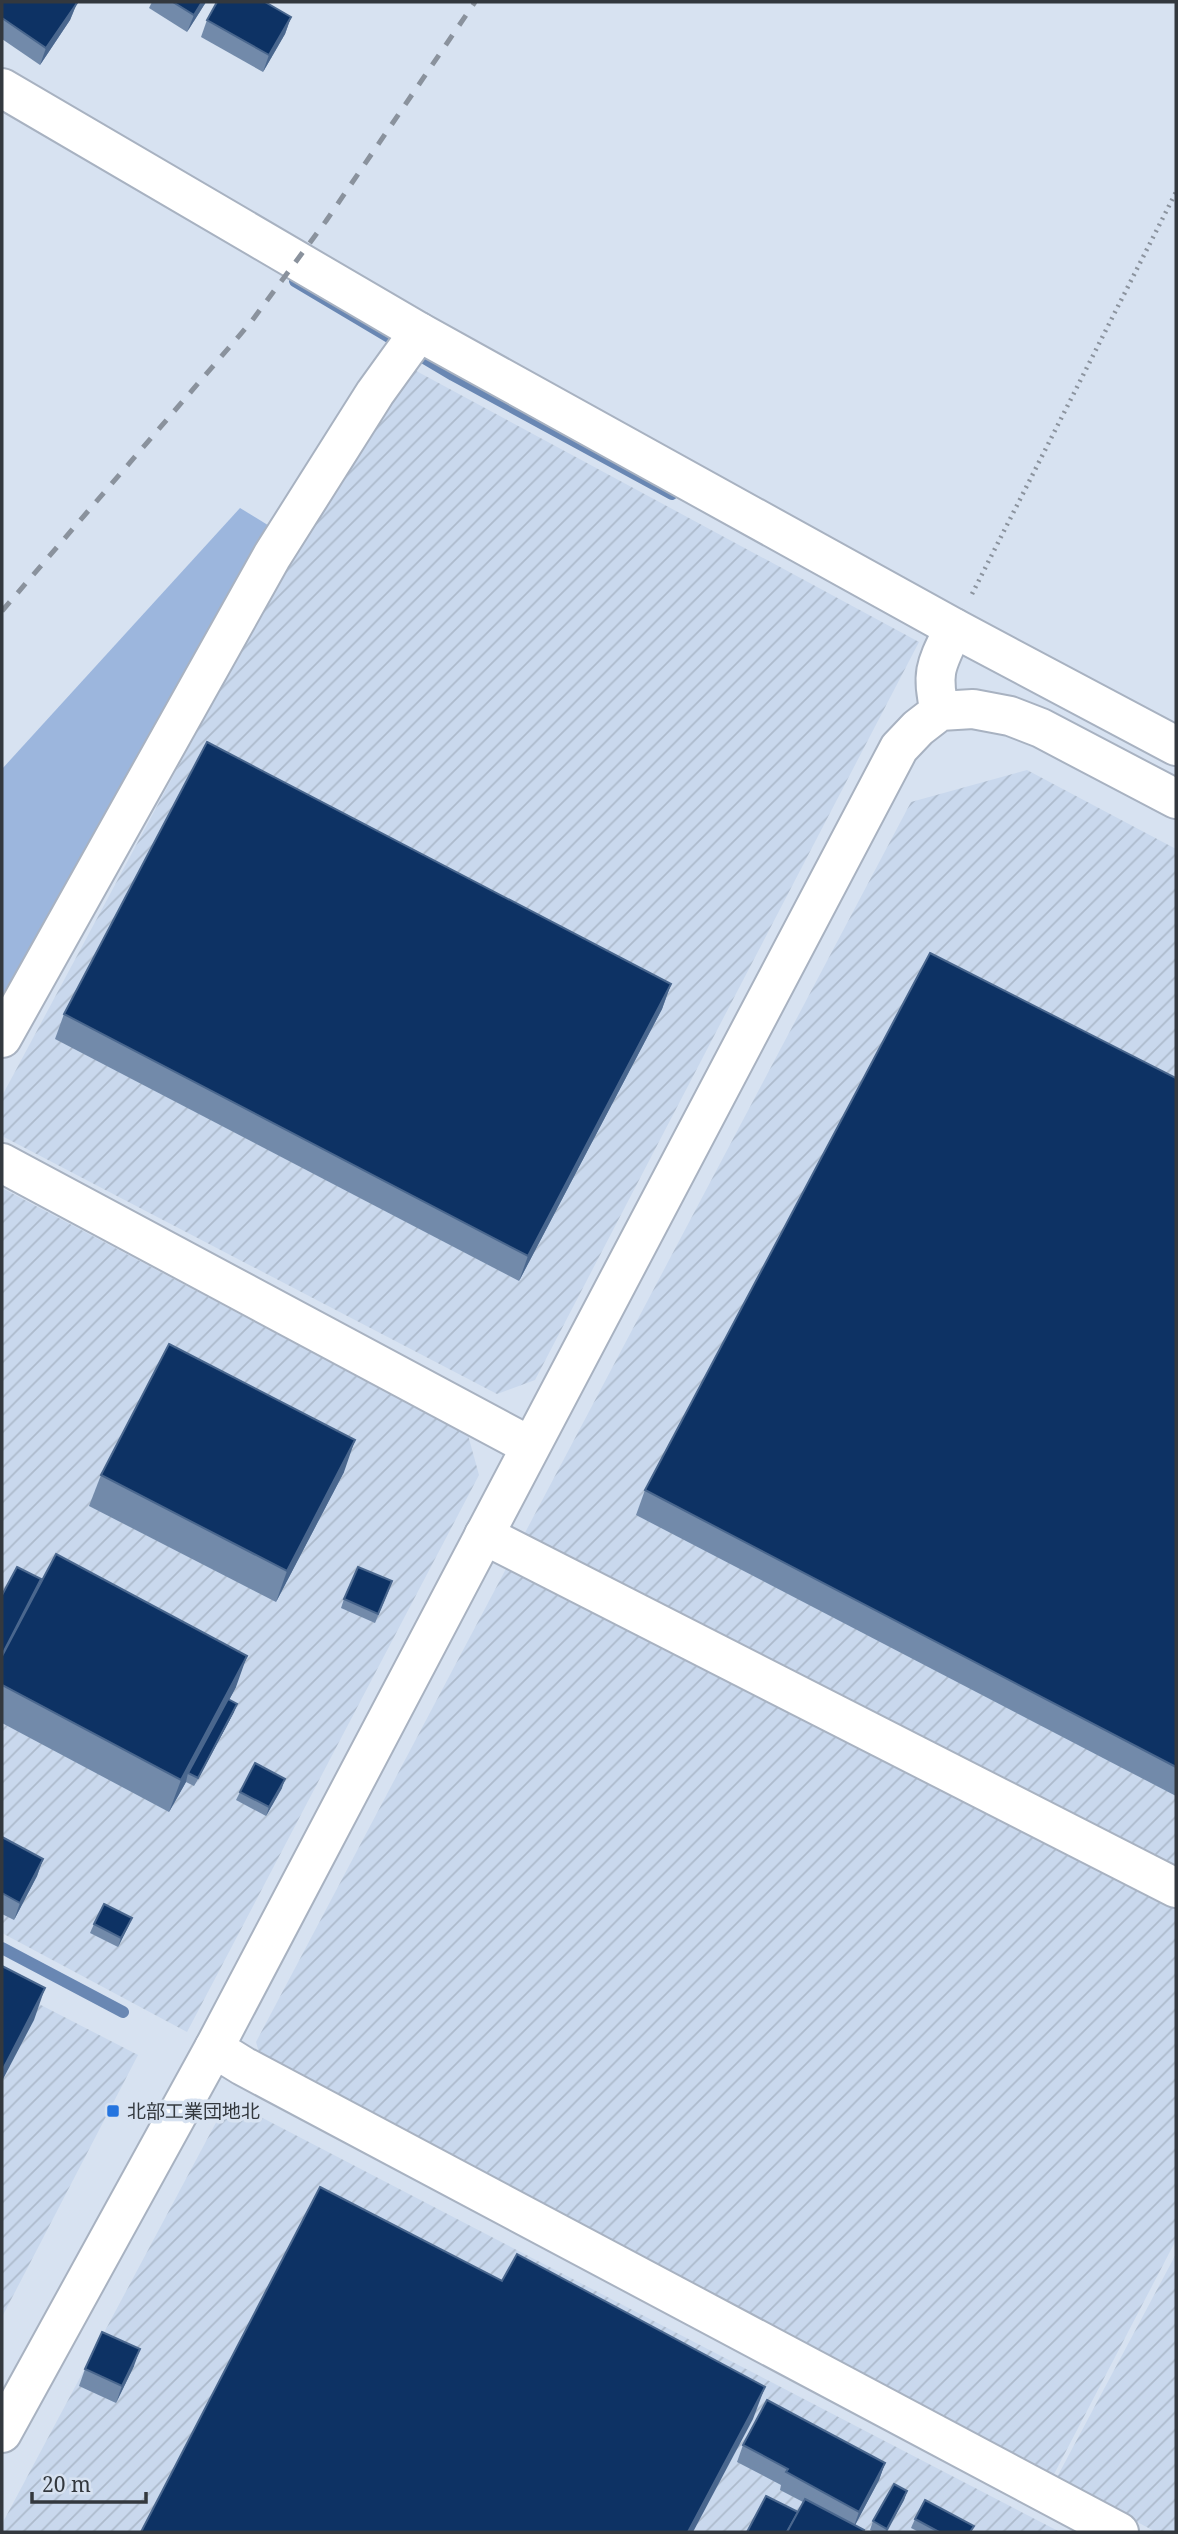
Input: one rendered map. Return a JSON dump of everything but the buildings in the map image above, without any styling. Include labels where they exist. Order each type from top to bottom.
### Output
[{"type":"street","points":[[2,88],[419,332],[954,628],[1176,746]]},
{"type":"street","points":[[2,1038],[272,556],[375,393],[419,332]]},
{"type":"street","points":[[940,711],[934,688],[936,664],[954,628]]},
{"type":"street","points":[[2,2433],[214,2048],[899,748],[918,728],[940,711],[973,709],[1041,728],[1176,799]]},
{"type":"street","points":[[2,1163],[530,1446]]},
{"type":"street","points":[[484,1535],[1176,1888]]},
{"type":"street","points":[[214,2048],[243,2066],[1119,2532]]},
{"type":"path","points":[[954,628],[1176,192]]},
{"type":"shaded area","points":[[407,366],[919,642],[535,1380],[497,1394],[2,1136],[2,1096],[301,537]]},
{"type":"shaded area","points":[[240,508],[271,527],[2,1014],[2,769]]},
{"type":"shaded area","points":[[1027,770],[1176,849],[1176,2240],[1052,2478],[262,2063],[256,2042],[911,802]]},
{"type":"shaded area","points":[[2,1188],[468,1435],[479,1475],[187,2032],[2,1933]]},
{"type":"shaded area","points":[[2,1985],[138,2055],[2,2317]]},
{"type":"shaded area","points":[[228,2100],[1060,2532],[2,2532],[2,2524]]},
{"type":"shaded area","points":[[1176,2254],[1176,2532],[1156,2532],[1056,2479]]},
{"type":"waterway","points":[[295,281],[453,375],[672,494]]},
{"type":"waterway","points":[[2,1948],[123,2012]]},
{"type":"railway","points":[[2,611],[251,322],[326,221],[475,2]]},
{"type":"place","name":"北部工業団地北","points":[[113,2111]]}]
